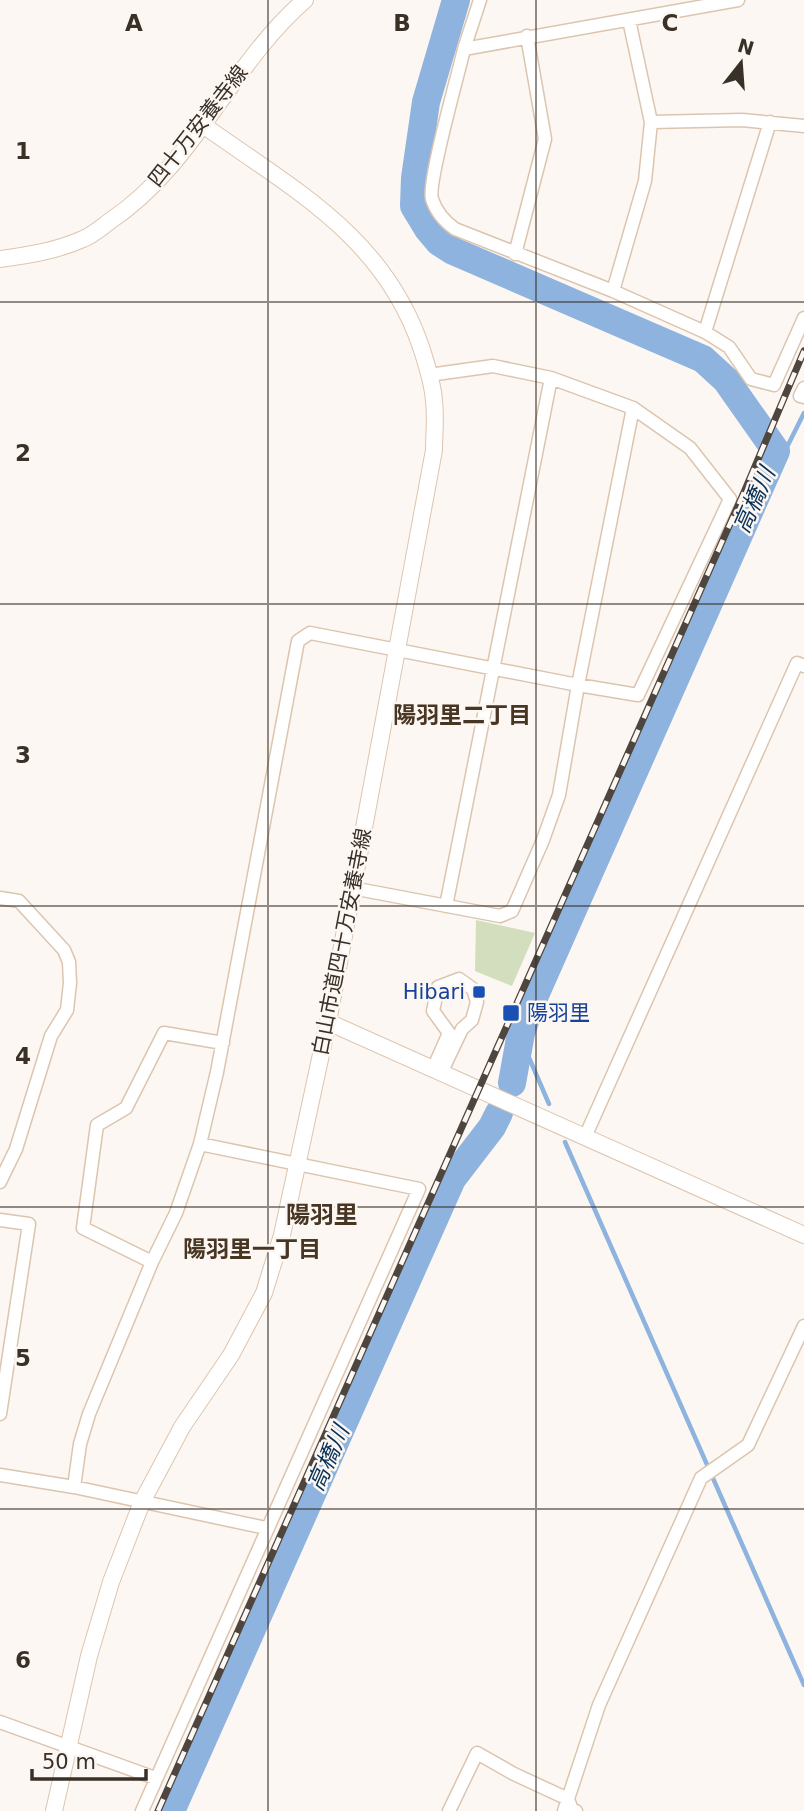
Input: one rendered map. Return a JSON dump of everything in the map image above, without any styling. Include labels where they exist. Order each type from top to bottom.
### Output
[{"type":"street","name":"四十万安養寺線","points":[[0,259],[43,253],[86,238],[123,213],[165,174],[275,27],[305,0]]},
{"type":"street","points":[[480,0],[464,48],[436,164],[431,197],[443,220],[455,229],[613,290],[705,332],[729,347],[751,379],[774,385],[804,318]]},
{"type":"street","points":[[464,48],[738,0]]},
{"type":"street","points":[[613,290],[645,181],[651,122],[629,20]]},
{"type":"street","points":[[515,254],[545,139],[527,36]]},
{"type":"street","points":[[651,122],[742,120],[804,126]]},
{"type":"street","points":[[705,332],[770,122]]},
{"type":"street","name":"白山市道四十万安養寺線","points":[[54,1811],[89,1656],[103,1607],[142,1502],[182,1427],[232,1355],[264,1293],[282,1235],[328,1022],[432,472],[435,402],[429,375],[407,311],[382,270],[335,220],[203,125]]},
{"type":"street","points":[[75,1487],[80,1444],[89,1414],[152,1262],[176,1213],[200,1144],[223,1043],[298,641],[310,633],[638,695],[730,499],[690,448],[634,408],[551,378],[493,366],[429,375]]},
{"type":"street","points":[[446,906],[551,378]]},
{"type":"street","points":[[804,388],[800,396],[804,397]]},
{"type":"street","points":[[352,888],[500,916],[512,911],[559,795],[578,685],[634,408]]},
{"type":"street","points":[[585,1137],[797,663],[804,666]]},
{"type":"street","points":[[0,898],[19,901],[64,950],[69,962],[70,983],[67,1010],[51,1037],[16,1149],[0,1182]]},
{"type":"street","points":[[459,979],[473,989],[477,1002],[472,1020],[462,1029],[437,1071],[449,1033],[433,1011],[438,987],[459,979]]},
{"type":"street","points":[[328,1022],[804,1235]]},
{"type":"street","points":[[152,1262],[83,1228],[97,1125],[126,1108],[164,1033],[223,1043]]},
{"type":"street","points":[[142,1811],[419,1189],[200,1144]]},
{"type":"street","points":[[0,1220],[29,1224],[0,1414]]},
{"type":"street","points":[[566,1805],[599,1704],[701,1478],[748,1445],[804,1326]]},
{"type":"street","points":[[0,1475],[75,1487],[267,1528]]},
{"type":"street","points":[[0,1722],[155,1778]]},
{"type":"street","points":[[449,1811],[477,1753],[576,1811]]},
{"type":"green space","points":[[476,920],[535,933],[512,986],[475,971]]},
{"type":"waterway","name":"高橋川","points":[[456,0],[426,102],[415,178],[414,206],[428,229],[439,242],[453,251],[703,359],[726,380],[776,451],[531,1004],[521,1033],[512,1083]]},
{"type":"waterway","points":[[776,451],[787,447],[804,413]]},
{"type":"waterway","points":[[521,1033],[549,1104]]},
{"type":"waterway","name":"高橋川","points":[[171,1811],[452,1179],[492,1127],[499,1113]]},
{"type":"waterway","points":[[565,1142],[804,1685]]},
{"type":"railway","points":[[158,1811],[745,490],[804,351]]},
{"type":"place","name":"Hibari","points":[[479,992]]},
{"type":"place","name":"陽羽里","points":[[511,1013]]},
{"type":"district","name":"陽羽里二丁目","points":[[462,715]]},
{"type":"district","name":"陽羽里","points":[[322,1215]]},
{"type":"district","name":"陽羽里一丁目","points":[[252,1249]]}]
